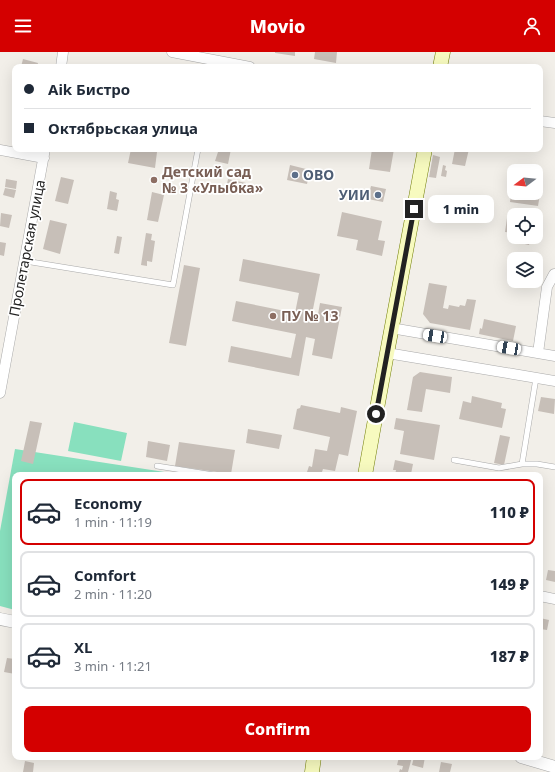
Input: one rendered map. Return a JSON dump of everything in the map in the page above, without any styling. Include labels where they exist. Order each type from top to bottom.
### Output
[{"type":"main road","points":[[441,64],[443,52]]},
{"type":"main road","points":[[366,472],[424,152]]},
{"type":"main road","points":[[312,772],[314,760]]},
{"type":"street","points":[[61,64],[63,52]]},
{"type":"street","points":[[172,52],[214,64]]},
{"type":"street","points":[[543,121],[555,123]]},
{"type":"street","points":[[0,150],[12,151]]},
{"type":"street","points":[[22,152],[45,154]]},
{"type":"street","name":"Пролетарская улица","points":[[0,393],[45,154]]},
{"type":"street","points":[[538,353],[547,287],[555,274]]},
{"type":"street","points":[[391,328],[555,356]]},
{"type":"street","points":[[387,353],[555,381]]},
{"type":"street","points":[[543,597],[555,599]]},
{"type":"street","points":[[0,618],[12,621]]},
{"type":"street","points":[[531,760],[555,767]]},
{"type":"lane","points":[[25,261],[173,285],[197,152]]},
{"type":"lane","points":[[522,464],[536,378]]},
{"type":"lane","points":[[454,460],[499,468],[522,464],[537,464],[555,467]]},
{"type":"lane","points":[[157,466],[195,472]]},
{"type":"green space","points":[[74,422],[127,433],[121,461],[68,451]]},
{"type":"green space","points":[[15,449],[164,472],[12,472],[12,609],[0,606],[0,531]]},
{"type":"building","points":[[295,52],[295,56],[275,53]]},
{"type":"building","points":[[315,52],[337,52],[336,63],[314,59]]},
{"type":"building","points":[[23,59],[38,63],[38,64],[22,64]]},
{"type":"building","points":[[130,152],[157,152],[155,168],[128,163]]},
{"type":"building","points":[[218,152],[230,152],[228,164],[215,161]]},
{"type":"building","points":[[372,152],[393,152],[390,172],[369,169]]},
{"type":"building","points":[[454,152],[468,152],[465,166],[452,164]]},
{"type":"building","points":[[433,155],[440,157],[436,178],[429,177]]},
{"type":"building","points":[[290,165],[310,170],[307,184],[287,180]]},
{"type":"building","points":[[443,165],[446,166],[446,177],[441,176]]},
{"type":"building","points":[[61,177],[74,180],[68,204],[55,201]]},
{"type":"building","points":[[6,179],[17,181],[16,189],[5,187]]},
{"type":"building","points":[[228,179],[246,183],[244,192],[226,189]]},
{"type":"building","points":[[371,186],[386,189],[383,202],[368,199],[369,194],[367,194],[367,189],[370,190]]},
{"type":"building","points":[[5,188],[16,190],[14,198],[3,195]]},
{"type":"building","points":[[110,191],[117,193],[116,199],[119,200],[117,211],[107,209]]},
{"type":"building","points":[[152,192],[164,195],[158,222],[147,220]]},
{"type":"building","points":[[510,200],[539,200],[538,206],[510,202]]},
{"type":"building","points":[[342,212],[382,221],[378,240],[385,241],[382,256],[356,250],[358,240],[337,236]]},
{"type":"building","points":[[1,213],[12,215],[9,228],[0,226]]},
{"type":"building","points":[[507,218],[507,232],[505,232]]},
{"type":"building","points":[[50,220],[67,224],[60,254],[43,249]]},
{"type":"building","points":[[146,233],[152,234],[151,240],[155,241],[152,262],[147,261],[147,266],[141,265]]},
{"type":"building","points":[[117,236],[122,237],[119,254],[114,253]]},
{"type":"building","points":[[0,242],[6,243],[4,256],[0,255]]},
{"type":"building","name":"ПУ № 13","points":[[243,259],[320,274],[311,319],[317,320],[320,303],[342,307],[332,359],[312,355],[315,339],[306,337],[299,376],[228,362],[231,346],[291,358],[296,334],[232,321],[236,301],[295,313],[299,293],[239,281]]},
{"type":"building","points":[[184,265],[200,268],[186,346],[169,343]]},
{"type":"building","points":[[429,283],[447,286],[443,308],[448,309],[449,305],[459,307],[460,305],[465,306],[467,299],[476,300],[470,330],[430,323],[423,314]]},
{"type":"building","points":[[484,319],[516,326],[513,341],[479,334],[480,328],[482,329]]},
{"type":"building","points":[[420,372],[452,377],[450,393],[426,389],[422,412],[407,410],[413,377]]},
{"type":"building","points":[[472,396],[502,403],[501,408],[506,409],[502,428],[459,419],[463,401],[471,403]]},
{"type":"building","points":[[541,397],[555,399],[554,414],[538,411]]},
{"type":"building","points":[[301,405],[340,413],[341,407],[357,411],[348,456],[339,454],[335,471],[323,469],[322,472],[307,472],[309,466],[312,467],[315,449],[327,451],[330,437],[293,429],[297,409],[300,408]]},
{"type":"building","points":[[396,418],[440,425],[434,460],[400,454],[404,431],[394,429]]},
{"type":"building","points":[[30,421],[42,423],[33,464],[21,461]]},
{"type":"building","points":[[248,429],[282,435],[279,449],[246,443]]},
{"type":"building","points":[[500,435],[510,437],[504,465],[494,463]]},
{"type":"building","points":[[148,441],[170,445],[167,461],[146,457]]},
{"type":"building","points":[[179,442],[235,450],[231,472],[217,472],[175,466]]},
{"type":"building","points":[[395,460],[413,464],[411,472],[396,472],[396,470],[393,470]]},
{"type":"building","points":[[548,570],[555,571],[555,582],[546,580]]},
{"type":"building","points":[[543,619],[549,620],[547,630],[543,629]]},
{"type":"building","points":[[7,658],[12,659],[12,673],[4,672]]},
{"type":"building","points":[[398,760],[411,760],[408,772],[399,772],[400,769],[402,770],[403,766],[397,765]]},
{"type":"building","points":[[413,760],[424,760],[423,768],[412,765]]},
{"type":"building","points":[[25,761],[34,763],[33,772],[23,772]]},
{"type":"building","points":[[441,762],[452,764],[450,772],[439,772]]},
{"type":"place","name":"ОВО","points":[[295,175]]},
{"type":"place","name":"Детский сад № 3 «Улыбка»","points":[[154,180]]},
{"type":"place","name":"УИИ","points":[[378,195]]},
{"type":"place","name":"ПУ № 13","points":[[273,316]]},
{"type":"route","points":[[376,414],[414,209]]}]
